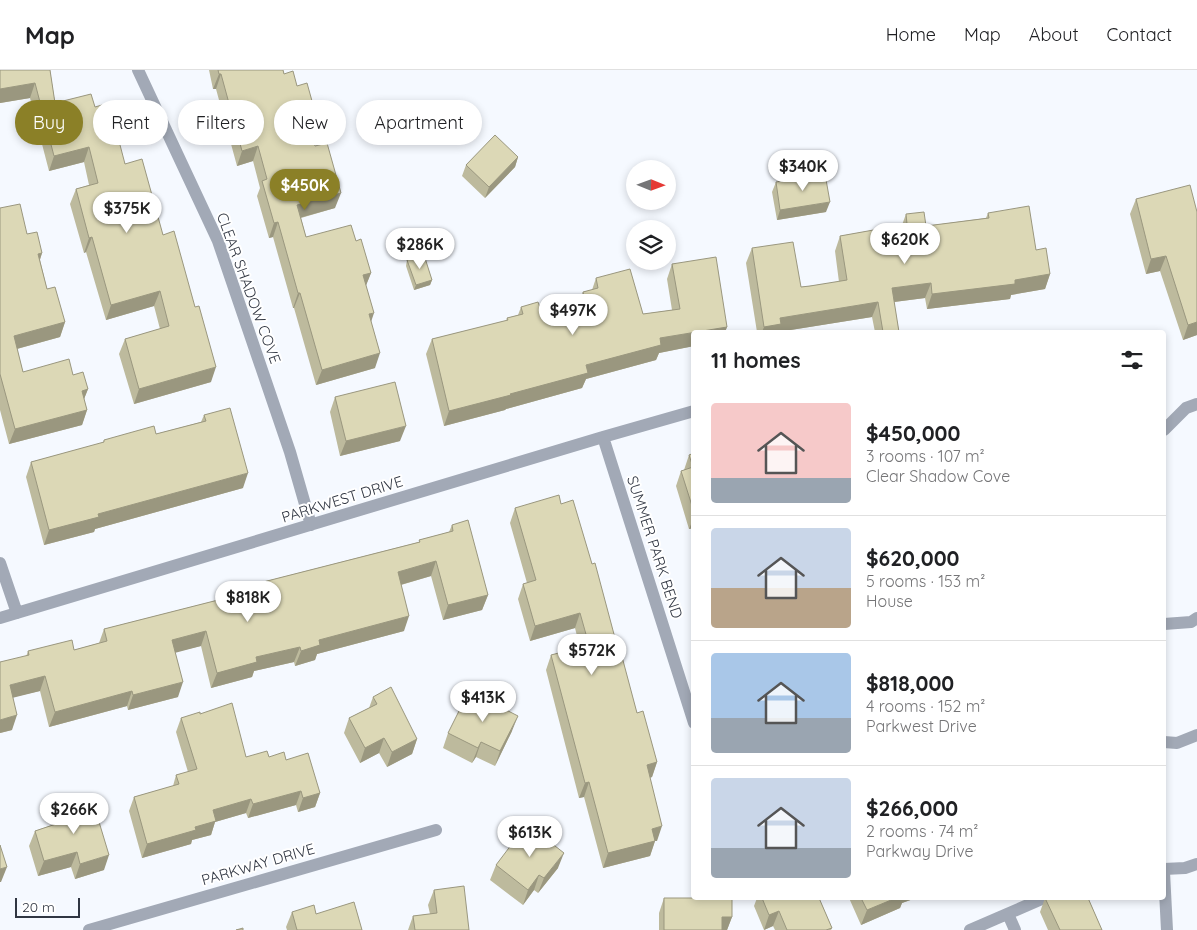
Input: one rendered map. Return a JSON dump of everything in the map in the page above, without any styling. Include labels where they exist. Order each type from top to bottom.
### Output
[{"type":"street","name":"CLEAR SHADOW COVE","points":[[138,70],[218,241],[290,452],[311,525]]},
{"type":"street","points":[[1166,428],[1186,408],[1197,404]]},
{"type":"street","name":"PARKWEST DRIVE","points":[[0,618],[691,412]]},
{"type":"street","name":"SUMMER PARK BEND","points":[[603,437],[691,714]]},
{"type":"street","points":[[0,563],[17,613]]},
{"type":"street","points":[[1166,624],[1191,622],[1197,618]]},
{"type":"street","points":[[1166,742],[1177,742],[1197,735]]},
{"type":"street","name":"PARKWAY DRIVE","points":[[89,930],[436,830]]},
{"type":"street","points":[[1166,870],[1185,868],[1197,864]]},
{"type":"street","points":[[970,930],[1040,900]]},
{"type":"street","points":[[1166,900],[1167,930]]},
{"type":"street","points":[[1008,914],[1015,930]]},
{"type":"building","points":[[0,70],[50,70],[55,100],[39,100],[35,83],[0,89]]},
{"type":"building","points":[[218,70],[283,70],[284,74],[293,71],[297,86],[307,83],[312,100],[274,100],[274,145],[328,145],[341,193],[297,205],[306,237],[351,225],[356,241],[361,239],[371,273],[363,275],[374,313],[369,314],[380,353],[322,370],[278,222],[274,223],[262,181],[267,179],[258,146],[242,151],[240,145],[264,145],[264,100],[228,100],[221,74],[219,74]]},
{"type":"building","points":[[91,94],[93,100],[93,145],[120,145],[125,164],[142,159],[163,235],[174,231],[195,307],[199,306],[216,367],[139,389],[125,339],[169,326],[160,291],[111,305],[92,237],[89,238],[76,189],[98,183],[89,147],[54,156],[51,145],[83,145],[83,100],[67,100]]},
{"type":"building","points":[[495,135],[518,157],[489,187],[466,165]]},
{"type":"building","points":[[825,174],[830,202],[780,210],[776,182]]},
{"type":"building","points":[[1190,185],[1197,212],[1197,322],[1188,325],[1166,256],[1151,259],[1136,199]]},
{"type":"building","points":[[20,204],[27,234],[37,232],[42,253],[38,254],[47,289],[55,287],[65,322],[14,336],[23,372],[69,359],[73,375],[83,372],[88,389],[82,391],[87,410],[15,429],[0,374],[0,208]]},
{"type":"building","points":[[1029,206],[1036,250],[1046,248],[1050,274],[1015,280],[1015,284],[932,294],[931,283],[892,288],[899,330],[883,330],[878,302],[780,318],[781,324],[764,327],[752,248],[793,242],[801,287],[810,286],[847,280],[840,236],[907,224],[906,214],[924,212],[926,226],[989,218],[988,213]]},
{"type":"building","points":[[424,255],[432,280],[416,285],[407,260]]},
{"type":"building","points":[[716,257],[727,327],[691,330],[691,333],[660,338],[661,345],[586,365],[588,373],[449,411],[432,339],[508,320],[507,318],[523,314],[521,307],[538,302],[541,310],[584,299],[583,292],[598,288],[596,278],[626,270],[630,270],[643,314],[680,309],[673,270],[676,270],[676,263]]},
{"type":"building","points":[[395,382],[406,426],[346,441],[335,397]]},
{"type":"building","points":[[230,408],[248,473],[98,514],[99,517],[49,530],[31,462],[154,426],[156,434],[206,421],[204,415]]},
{"type":"building","points":[[691,468],[691,503],[681,471]]},
{"type":"building","points":[[559,495],[561,504],[573,500],[592,564],[595,563],[637,713],[643,711],[657,762],[647,765],[662,826],[652,829],[655,841],[608,853],[589,782],[585,783],[551,655],[589,645],[580,613],[535,626],[523,584],[536,580],[515,508]]},
{"type":"building","points":[[468,520],[488,595],[448,605],[436,561],[398,572],[409,616],[319,640],[320,645],[301,651],[300,647],[256,657],[257,662],[217,673],[206,631],[172,640],[183,682],[133,695],[132,691],[55,712],[45,676],[10,685],[17,715],[0,720],[0,662],[29,655],[28,651],[72,640],[74,650],[107,641],[104,629],[222,599],[220,593],[420,542],[419,540],[453,531],[452,525]]},
{"type":"building","points":[[391,687],[417,739],[392,752],[384,738],[365,748],[349,718],[377,704],[373,697]]},
{"type":"building","points":[[469,691],[518,716],[500,751],[481,742],[478,748],[448,733]]},
{"type":"building","points":[[232,703],[246,757],[267,751],[269,757],[284,752],[286,760],[308,753],[320,793],[303,798],[301,791],[253,804],[251,799],[213,810],[216,821],[195,827],[196,830],[147,844],[134,797],[179,784],[176,775],[197,769],[181,718],[200,712],[200,714]]},
{"type":"building","points":[[93,802],[109,855],[80,864],[77,852],[44,861],[35,831],[59,823],[56,812]]},
{"type":"building","points":[[527,824],[564,853],[544,878],[539,875],[528,890],[496,865]]},
{"type":"building","points":[[0,845],[7,867],[0,869]]},
{"type":"building","points":[[464,886],[469,930],[415,930],[413,916],[437,913],[434,890]]},
{"type":"building","points":[[664,898],[732,900],[732,917],[722,917],[722,930],[664,930]]},
{"type":"building","points":[[763,900],[820,900],[832,928],[826,930],[787,930],[779,911],[769,915]]},
{"type":"building","points":[[862,900],[891,900],[867,910]]},
{"type":"building","points":[[1046,900],[1089,900],[1102,930],[1060,930]]},
{"type":"building","points":[[354,902],[362,930],[297,930],[292,912],[314,905],[316,914]]}]
